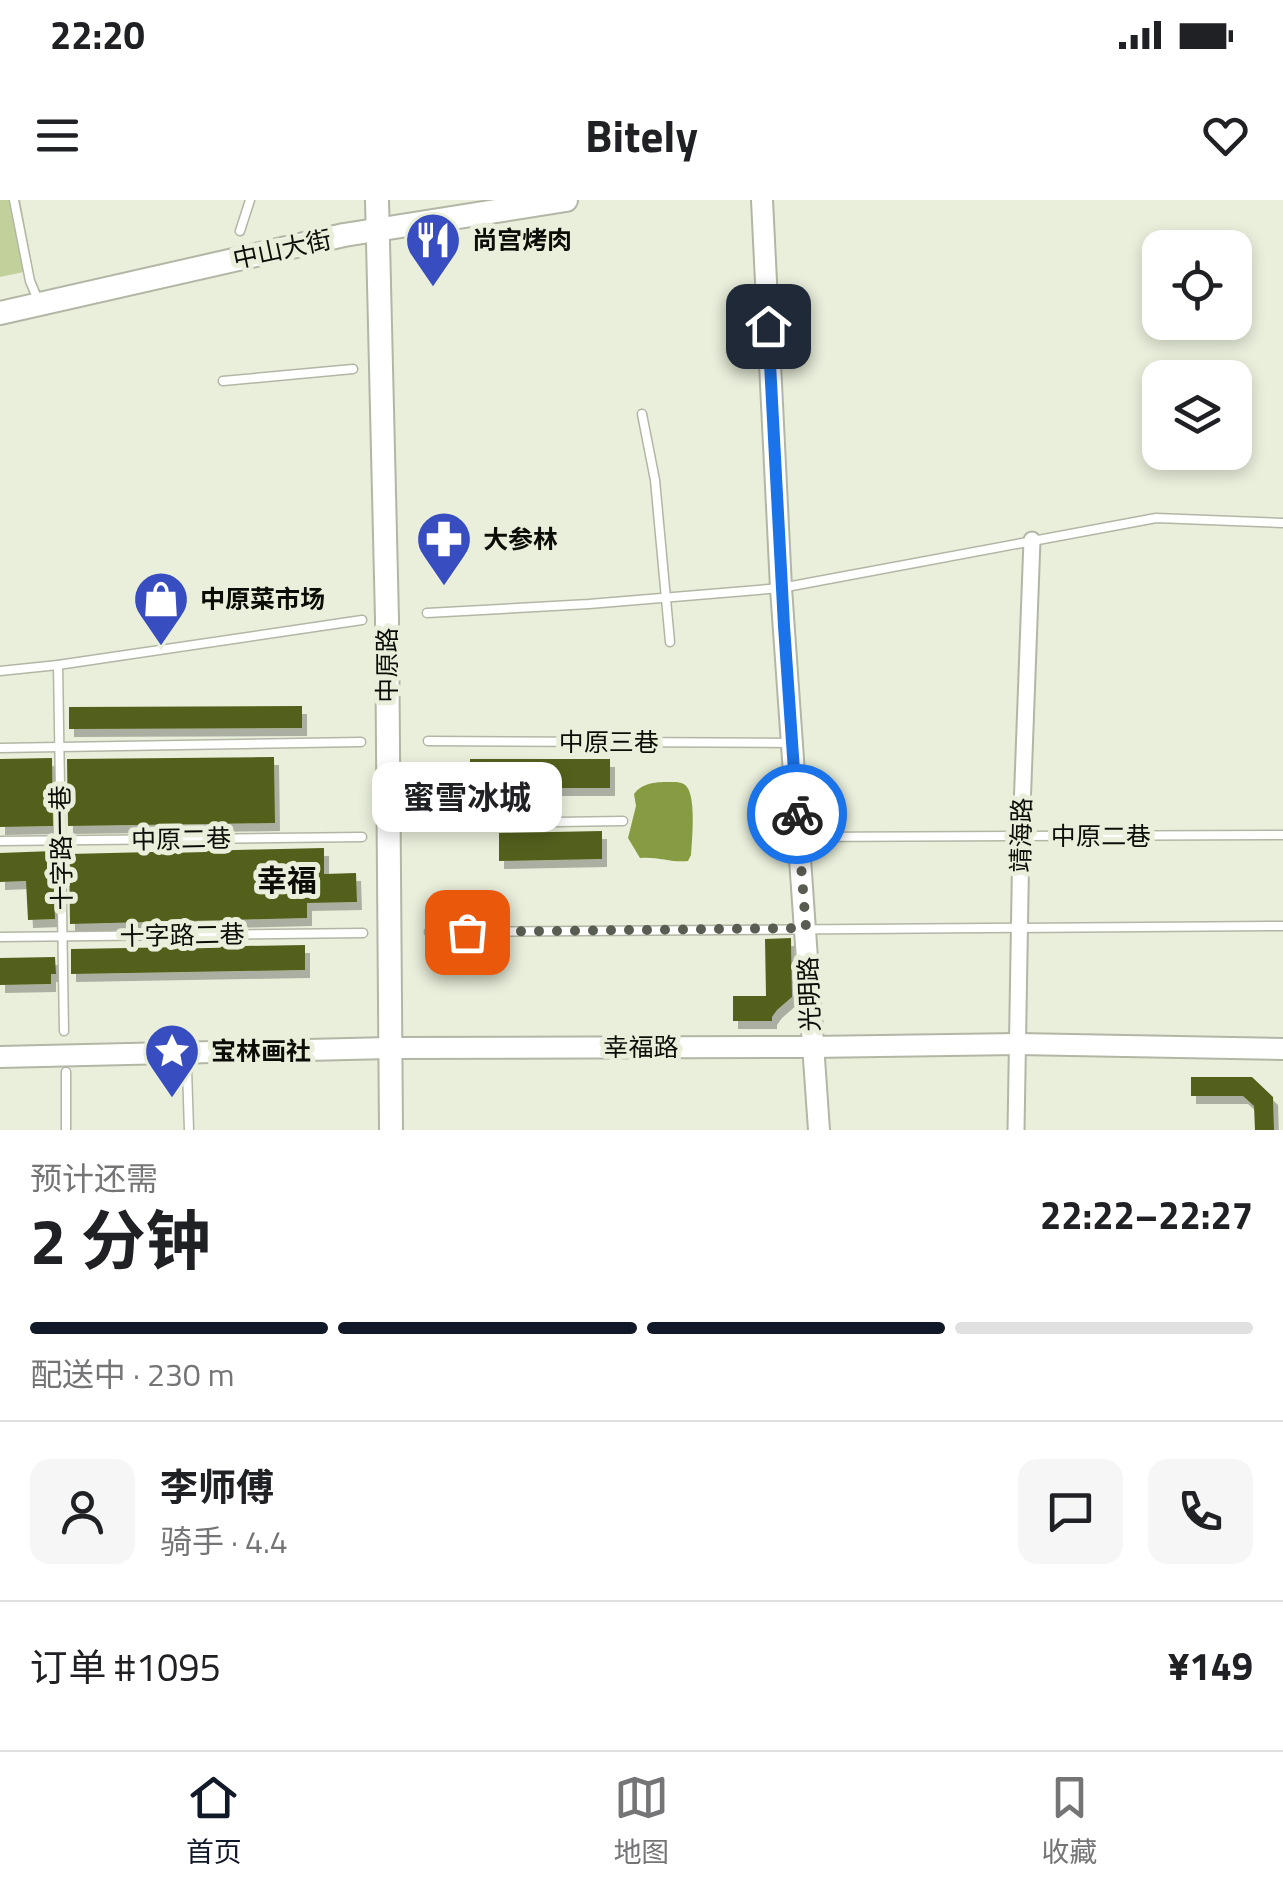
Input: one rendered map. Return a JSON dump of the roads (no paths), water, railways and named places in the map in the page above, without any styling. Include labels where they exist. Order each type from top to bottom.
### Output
[{"type":"main road","name":"中原路","points":[[377,200],[387,619],[391,1130]]},
{"type":"main road","name":"中山大街","points":[[0,312],[377,229],[566,200]]},
{"type":"street","name":"光明路","points":[[762,200],[781,588],[818,1130]]},
{"type":"street","name":"靖海路","points":[[1016,1130],[1020,836],[1032,540]]},
{"type":"street","name":"幸福路","points":[[0,1058],[390,1048],[1018,1044],[1283,1048]]},
{"type":"lane","points":[[14,200],[30,281],[40,304]]},
{"type":"lane","points":[[240,231],[250,200]]},
{"type":"lane","points":[[223,381],[353,370]]},
{"type":"lane","points":[[642,414],[654,480],[670,642]]},
{"type":"lane","points":[[427,613],[781,588],[1156,518],[1283,524]]},
{"type":"lane","points":[[0,671],[362,620]]},
{"type":"lane","name":"十字路一巷","points":[[58,665],[64,1031]]},
{"type":"lane","name":"中原三巷","points":[[428,741],[791,743]]},
{"type":"lane","points":[[0,748],[361,742]]},
{"type":"lane","points":[[429,824],[623,821]]},
{"type":"lane","name":"中原二巷","points":[[799,837],[1283,835]]},
{"type":"lane","name":"中原二巷","points":[[0,842],[362,837]]},
{"type":"lane","points":[[430,932],[1283,926]]},
{"type":"lane","name":"十字路二巷","points":[[0,937],[364,932]]},
{"type":"lane","points":[[187,1069],[188,1130]]},
{"type":"lane","points":[[66,1072],[66,1130]]},
{"type":"place","name":"尚宫烤肉","points":[[433,289]]},
{"type":"place","name":"大参林","points":[[444,588]]},
{"type":"place","name":"中原菜市场","points":[[161,648]]},
{"type":"place","name":"蜜雪冰城","points":[[467,932]]},
{"type":"place","name":"宝林画社","points":[[172,1100]]},
{"type":"district","name":"幸福","points":[[287,881]]}]
